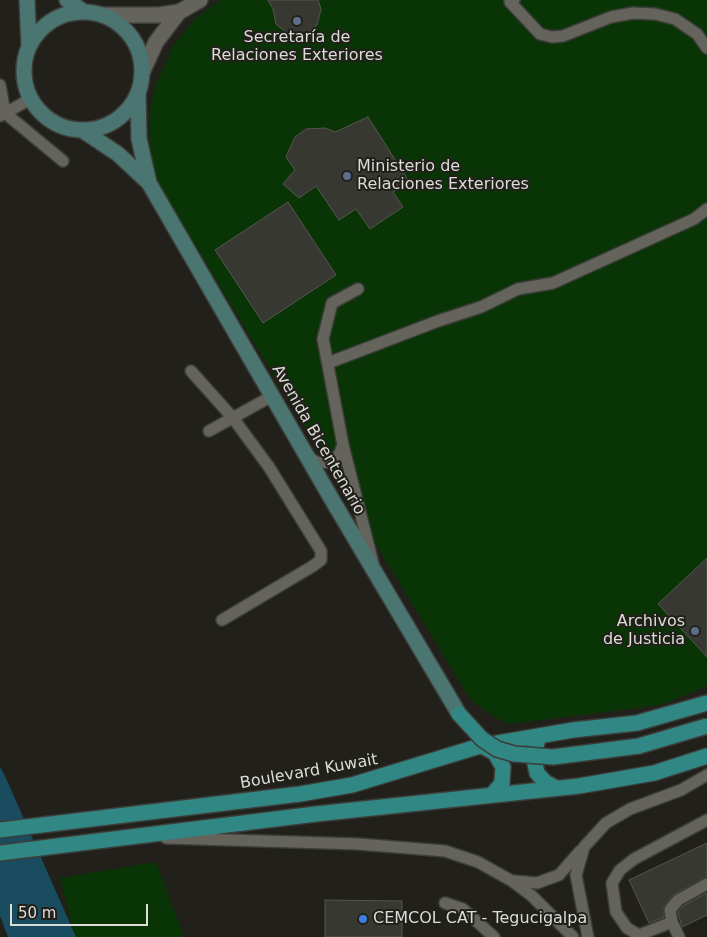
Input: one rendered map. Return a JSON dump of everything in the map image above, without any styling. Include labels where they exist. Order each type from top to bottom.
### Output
[{"type":"main road","name":"Boulevard Kuwait","points":[[0,830],[105,819],[300,794],[352,785],[480,746],[544,734],[637,723],[707,704]]},
{"type":"main road","points":[[459,714],[482,739],[497,749],[514,754],[554,757],[639,746],[707,726]]},
{"type":"main road","points":[[544,734],[534,749],[533,761],[540,778],[556,788]]},
{"type":"main road","points":[[480,746],[495,753],[503,767],[502,783],[492,795]]},
{"type":"main road","points":[[0,853],[316,814],[556,788],[654,774],[707,756]]},
{"type":"street","points":[[26,0],[29,46],[24,65],[26,84],[32,98],[46,117],[63,126],[82,130],[100,128],[115,120],[129,108],[138,94],[142,73],[156,42],[179,12]]},
{"type":"street","points":[[67,0],[84,12]]},
{"type":"street","points":[[29,46],[45,25],[64,15],[84,12],[102,15],[159,15],[179,12],[200,0]]},
{"type":"street","points":[[102,15],[118,24],[131,37],[139,54],[142,73]]},
{"type":"street","name":"Avenida Bicentenario","points":[[138,94],[139,139],[150,183],[272,396],[459,714]]},
{"type":"street","name":"Avenida Bicentenario","points":[[82,130],[118,154],[150,183]]},
{"type":"lane","points":[[514,0],[510,2],[540,34],[552,37],[563,36],[611,17],[633,13],[655,14],[675,20],[697,34],[707,48]]},
{"type":"lane","points":[[0,85],[2,114],[63,161]]},
{"type":"lane","points":[[2,114],[32,98]]},
{"type":"lane","points":[[328,363],[438,320],[481,307],[518,289],[553,282],[694,218],[707,209]]},
{"type":"lane","points":[[358,289],[332,303],[323,339],[343,445],[376,574]]},
{"type":"lane","points":[[191,371],[232,418],[269,468],[321,551],[322,560],[222,620]]},
{"type":"lane","points":[[210,431],[272,396]]},
{"type":"lane","points":[[308,457],[318,463],[329,462],[339,455],[343,445]]},
{"type":"lane","points":[[512,881],[537,883],[559,875],[606,823],[630,809],[681,790],[707,775]]},
{"type":"lane","points":[[672,922],[639,935],[627,928],[616,912],[612,883],[620,870],[634,859],[707,820]]},
{"type":"lane","points":[[134,837],[358,844],[445,851],[478,862],[512,881],[532,896],[573,937]]},
{"type":"lane","points":[[584,847],[576,874],[588,937]]},
{"type":"lane","points":[[679,937],[672,922],[670,910],[678,900],[707,884]]},
{"type":"lane","points":[[445,903],[463,909],[494,937]]},
{"type":"green space","points":[[221,0],[707,0],[707,686],[661,705],[509,724],[494,717],[470,699],[161,189],[150,157],[149,114],[155,87],[173,46],[195,19]]},
{"type":"green space","points":[[156,862],[184,937],[75,937],[60,878]]},
{"type":"water","points":[[0,767],[76,937],[8,937],[0,916]]},
{"type":"building","name":"Secretaría de Relaciones Exteriores","points":[[268,0],[318,0],[321,9],[317,25],[305,35],[288,34],[276,24],[273,9]]},
{"type":"building","name":"Ministerio de Relaciones Exteriores","points":[[368,117],[410,183],[393,192],[403,207],[370,229],[356,209],[339,220],[316,186],[299,198],[283,184],[295,170],[286,157],[295,137],[306,129],[325,128],[335,132]]},
{"type":"building","points":[[288,202],[336,275],[263,323],[215,250]]},
{"type":"building","name":"Archivos de Justicia","points":[[707,558],[707,657],[658,604]]},
{"type":"building","points":[[707,843],[707,877],[674,894],[663,908],[664,917],[649,923],[629,880]]},
{"type":"building","points":[[707,893],[707,915],[682,927],[678,912],[683,906]]},
{"type":"building","name":"CEMCOL CAT - Tegucigalpa","points":[[325,900],[402,901],[402,937],[325,937]]},
{"type":"place","name":"Secretaría de Relaciones Exteriores","points":[[297,21]]},
{"type":"place","name":"Ministerio de Relaciones Exteriores","points":[[347,176]]},
{"type":"place","name":"Archivos de Justicia","points":[[695,631]]},
{"type":"place","name":"CEMCOL CAT - Tegucigalpa","points":[[363,919]]}]
